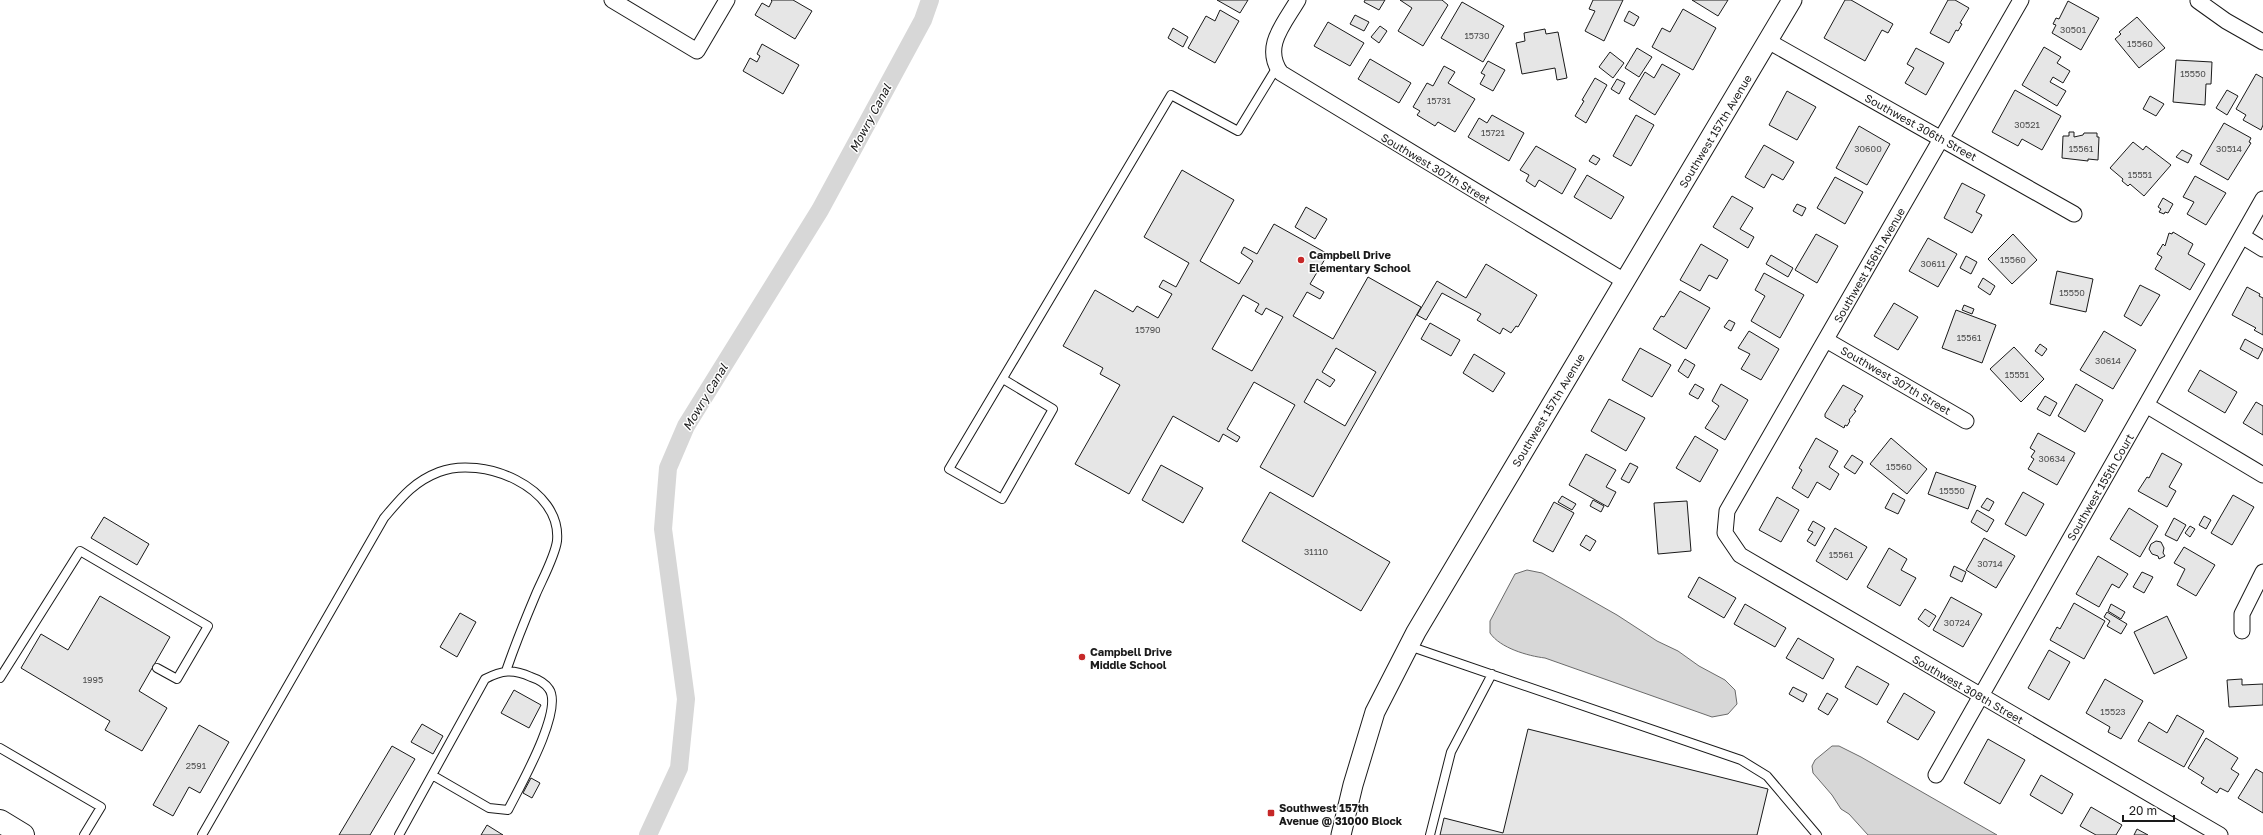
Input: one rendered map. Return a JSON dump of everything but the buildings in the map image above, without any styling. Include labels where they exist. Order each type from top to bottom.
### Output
[{"type":"main road","points":[[0,821],[23,835]]},
{"type":"street","points":[[612,0],[697,51],[727,0]]},
{"type":"street","points":[[1277,67],[1273,53],[1276,37],[1298,0]]},
{"type":"street","name":"Southwest 157th Avenue","points":[[1340,835],[1375,712],[1409,646],[1473,533],[1626,282],[1792,0]]},
{"type":"street","name":"Southwest 156th Avenue","points":[[1725,533],[1727,511],[2021,0]]},
{"type":"street","points":[[2198,1],[2226,21],[2263,42]]},
{"type":"street","name":"Southwest 306th Street","points":[[1768,41],[2074,214]]},
{"type":"street","name":"Southwest 307th Street","points":[[1277,67],[1291,80],[1626,282]]},
{"type":"street","name":"Southwest 155th Court","points":[[1936,775],[2263,199]]},
{"type":"street","points":[[2242,236],[2263,249]]},
{"type":"street","name":"Southwest 307th Street","points":[[1826,340],[1966,420]]},
{"type":"street","points":[[2146,405],[2263,475]]},
{"type":"street","name":"Southwest 308th Street","points":[[1725,533],[1740,556],[2220,835]]},
{"type":"street","points":[[2242,631],[2242,614],[2263,572]]},
{"type":"lane","points":[[1002,379],[1053,409],[1002,499],[949,469],[1002,379],[1171,94],[1238,131],[1277,67]]},
{"type":"lane","points":[[202,835],[384,518],[411,486],[440,471],[466,467],[497,471],[523,483],[538,495],[554,516],[557,541],[506,671]]},
{"type":"lane","points":[[0,678],[80,551],[208,626],[177,680],[157,668]]},
{"type":"lane","points":[[1409,646],[1741,760],[1767,776],[1817,835]]},
{"type":"lane","points":[[399,835],[485,678],[499,672],[512,670],[538,679],[549,689],[553,705],[546,732],[508,810],[489,808],[432,775]]},
{"type":"lane","points":[[1430,835],[1451,752],[1492,674]]},
{"type":"lane","points":[[0,748],[101,807],[84,835]]},
{"type":"shaded area","points":[[1527,570],[1542,573],[1573,590],[1617,615],[1657,641],[1678,651],[1699,666],[1725,680],[1735,690],[1737,704],[1728,714],[1712,717],[1545,658],[1523,653],[1500,643],[1490,633],[1490,621],[1515,574]]},
{"type":"shaded area","points":[[1832,746],[1839,746],[1861,757],[1997,835],[1868,835],[1849,814],[1841,809],[1832,795],[1813,773],[1812,766],[1815,760]]},
{"type":"waterway","name":"Mowry Canal","points":[[648,835],[679,768],[686,699],[663,529],[668,468],[686,426],[820,210],[923,20],[930,0]]},
{"type":"place","name":"Campbell Drive Elementary School","points":[[1301,260]]},
{"type":"place","name":"Campbell Drive Middle School","points":[[1082,657]]},
{"type":"place","name":"Southwest 157th Avenue @ 31000 Block","points":[[1271,813]]}]
